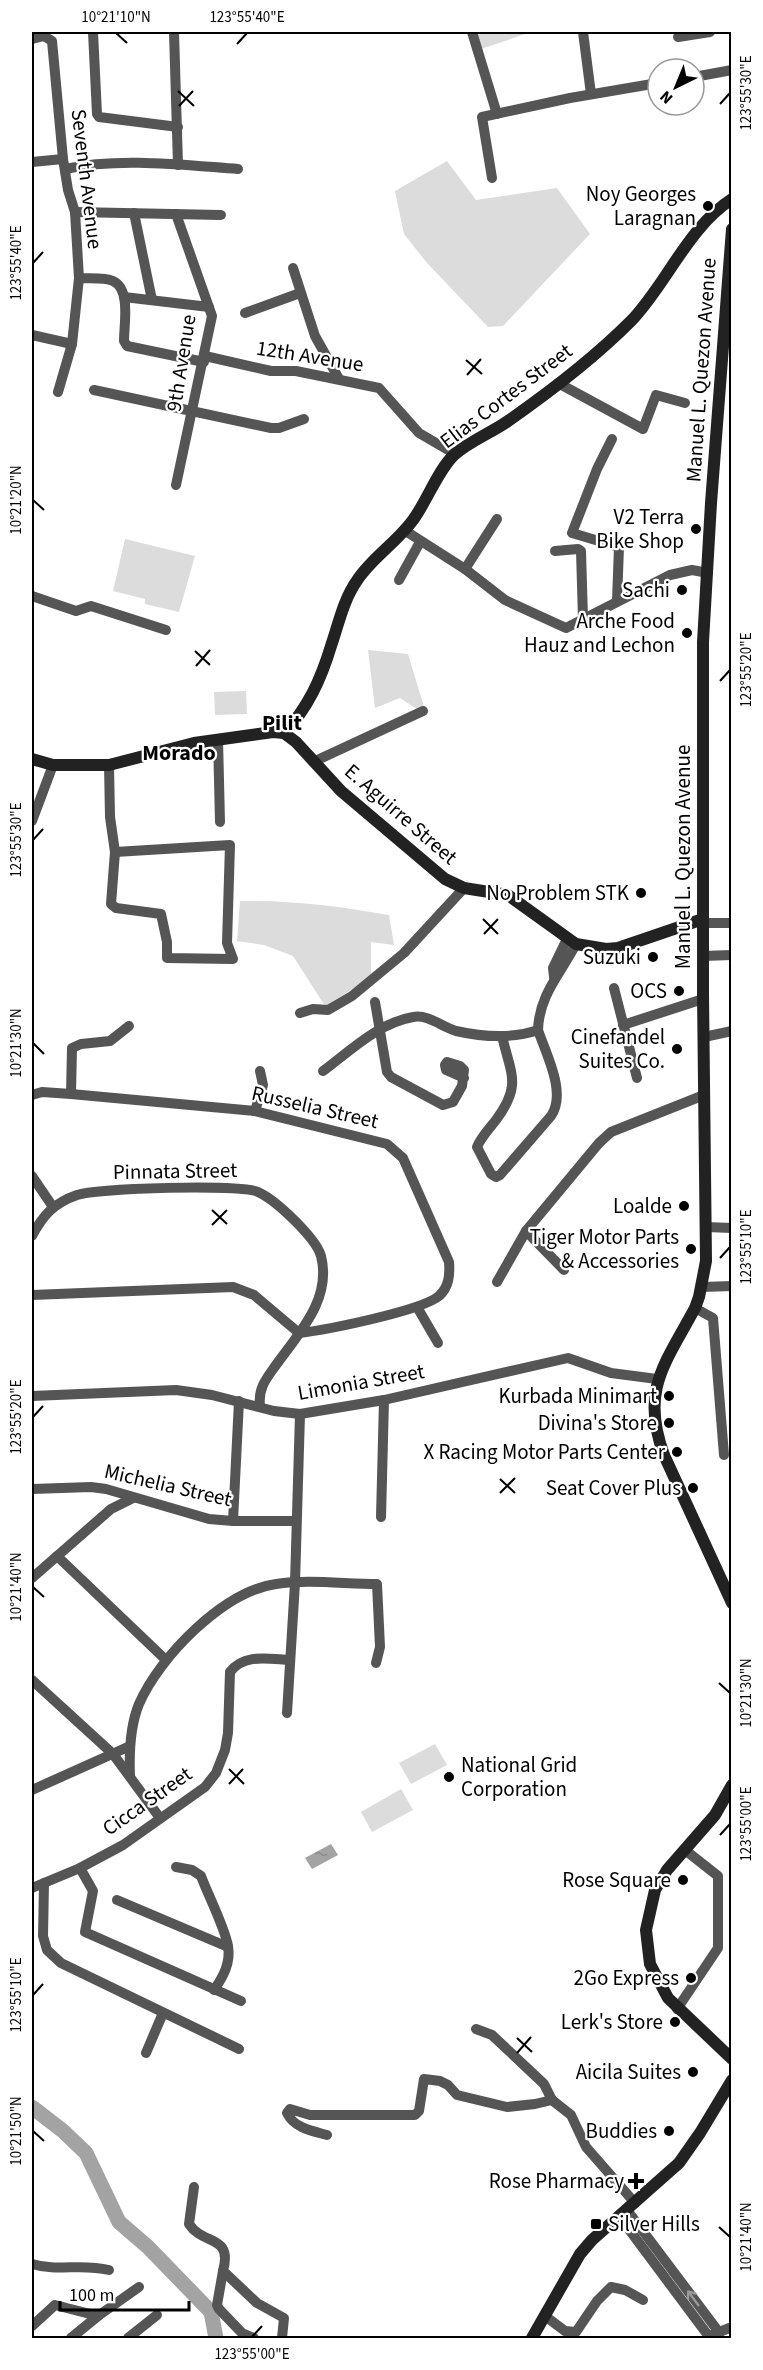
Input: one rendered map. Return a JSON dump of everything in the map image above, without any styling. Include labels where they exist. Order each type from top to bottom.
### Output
[{"type":"main road","name":"Elias Cortes Street","points":[[284,733],[300,717],[319,681],[343,605],[356,581],[368,565],[404,530],[455,454],[506,423],[587,361],[637,314],[690,241],[710,217],[732,199]]},
{"type":"main road","name":"Manuel L. Quezon Avenue","points":[[732,229],[703,668],[706,1261],[702,1287],[694,1308],[657,1379],[653,1412],[658,1438],[732,1603]]},
{"type":"main road","points":[[32,759],[53,765],[109,765],[218,739],[273,732],[284,733]]},
{"type":"main road","name":"E. Aguirre Street","points":[[284,733],[355,803],[445,879],[464,888],[508,895],[571,942],[606,949],[618,948],[703,921]]},
{"type":"main road","points":[[732,1785],[715,1815],[667,1870],[655,1890],[646,1930],[650,1964],[658,1984],[676,2009],[732,2059]]},
{"type":"main road","points":[[532,2338],[580,2254],[592,2240],[670,2172],[688,2152],[732,2080]]},
{"type":"street","points":[[93,32],[99,117],[178,127]]},
{"type":"street","points":[[174,32],[178,165]]},
{"type":"street","points":[[472,32],[497,114]]},
{"type":"street","points":[[583,32],[591,94]]},
{"type":"street","points":[[678,37],[710,32]]},
{"type":"street","name":"Seventh Avenue","points":[[32,39],[44,36],[52,41],[64,164],[68,190],[75,212],[79,278],[72,344],[58,392]]},
{"type":"street","points":[[706,75],[732,70]]},
{"type":"street","points":[[492,178],[482,117],[646,85]]},
{"type":"street","points":[[32,162],[178,165],[238,169]]},
{"type":"street","points":[[75,212],[221,215]]},
{"type":"street","points":[[134,213],[152,300]]},
{"type":"street","name":"9th Avenue","points":[[176,214],[212,316],[176,485]]},
{"type":"street","points":[[293,268],[315,336],[339,379]]},
{"type":"street","points":[[79,278],[110,280],[119,286],[124,297],[209,308]]},
{"type":"street","points":[[244,314],[300,293]]},
{"type":"street","name":"12th Avenue","points":[[124,297],[124,341],[127,346],[271,371],[296,371],[381,389],[419,433],[455,454]]},
{"type":"street","points":[[32,335],[72,344]]},
{"type":"street","points":[[558,383],[643,429],[656,395],[685,403]]},
{"type":"street","points":[[94,390],[271,428],[279,428],[304,419]]},
{"type":"street","points":[[612,439],[574,527],[619,547],[617,601]]},
{"type":"street","points":[[465,569],[496,519]]},
{"type":"street","points":[[404,530],[465,569],[505,600],[566,628],[670,575],[692,570],[708,573]]},
{"type":"street","points":[[399,580],[420,542]]},
{"type":"street","points":[[555,551],[579,549],[581,551],[583,619]]},
{"type":"street","points":[[32,596],[76,611],[91,606],[166,630]]},
{"type":"street","points":[[313,762],[423,711]]},
{"type":"street","points":[[218,739],[220,822]]},
{"type":"street","points":[[32,821],[53,765]]},
{"type":"street","points":[[109,765],[110,817],[115,852],[111,904],[116,908],[161,914],[167,942],[167,958],[233,959],[227,943],[230,845],[115,852]]},
{"type":"street","points":[[300,1013],[313,1009],[328,1010],[352,996],[404,953],[464,888]]},
{"type":"street","points":[[703,921],[732,923]]},
{"type":"street","points":[[502,1036],[513,1082],[513,1094],[477,1145],[493,1176],[500,1175],[551,1116],[556,1105],[557,1088],[538,1030],[541,1005],[554,977],[562,971],[571,942]]},
{"type":"street","points":[[703,956],[732,956]]},
{"type":"street","points":[[614,988],[637,1078]]},
{"type":"street","points":[[623,1025],[703,999]]},
{"type":"street","points":[[375,1002],[387,1072],[391,1077],[443,1105],[453,1101],[464,1078]]},
{"type":"street","points":[[323,1071],[381,1028],[416,1016],[456,1030],[502,1036],[521,1036],[538,1030]]},
{"type":"street","points":[[71,1094],[72,1048],[81,1044],[110,1041],[129,1026]]},
{"type":"street","points":[[704,1036],[732,1031]]},
{"type":"street","points":[[255,1111],[263,1086],[260,1071]]},
{"type":"street","name":"Russelia Street","points":[[32,1095],[42,1092],[71,1094],[255,1111],[387,1144],[404,1158],[449,1262],[450,1273],[447,1287],[438,1297],[417,1307],[299,1333]]},
{"type":"street","points":[[497,1282],[526,1231],[599,1143],[611,1132],[704,1095]]},
{"type":"street","points":[[32,1176],[53,1207]]},
{"type":"street","name":"Pinnata Street","points":[[32,1236],[53,1207],[79,1194],[236,1187],[260,1192],[308,1233],[321,1256],[323,1281],[318,1303],[260,1388],[260,1406]]},
{"type":"street","points":[[706,1227],[732,1228]]},
{"type":"street","points":[[526,1231],[564,1270]]},
{"type":"street","points":[[702,1287],[732,1286]]},
{"type":"street","points":[[32,1295],[233,1287],[254,1295],[299,1333]]},
{"type":"street","points":[[417,1307],[438,1344]]},
{"type":"street","points":[[694,1308],[713,1318],[724,1455]]},
{"type":"street","name":"Limonia Street","points":[[32,1396],[176,1390],[239,1401],[274,1411],[300,1414],[384,1400],[568,1358],[611,1373],[657,1379]]},
{"type":"street","points":[[381,1516],[384,1400]]},
{"type":"street","points":[[233,1521],[239,1401]]},
{"type":"street","points":[[287,1713],[295,1583],[300,1414]]},
{"type":"street","name":"Michelia Street","points":[[32,1490],[91,1487],[106,1489],[202,1518],[233,1521],[296,1521]]},
{"type":"street","points":[[106,1489],[111,1509]]},
{"type":"street","points":[[32,1578],[111,1509],[133,1498]]},
{"type":"street","points":[[57,1556],[166,1660]]},
{"type":"street","points":[[130,1776],[130,1746],[139,1704],[166,1660],[223,1605],[256,1589],[276,1584],[295,1583],[377,1584],[380,1647],[376,1663]]},
{"type":"street","name":"Cicca Street","points":[[32,1888],[81,1868],[123,1845],[205,1787],[216,1773],[225,1750],[228,1733],[228,1679],[234,1667],[246,1659],[290,1660]]},
{"type":"street","points":[[32,1680],[37,1692],[112,1754],[160,1818]]},
{"type":"street","points":[[32,1790],[130,1746]]},
{"type":"street","points":[[676,2009],[718,1948],[718,1876],[685,1850]]},
{"type":"street","points":[[176,1867],[192,1870],[201,1876],[228,1947],[223,1977],[214,1990]]},
{"type":"street","points":[[81,1868],[93,1891],[85,1932],[241,2001]]},
{"type":"street","points":[[44,1883],[43,1936],[47,1950],[61,1963],[239,2049]]},
{"type":"street","points":[[117,1900],[228,1947]]},
{"type":"street","points":[[146,2053],[163,2013]]},
{"type":"street","points":[[476,2030],[492,2035],[508,2048],[544,2084],[552,2100],[571,2115],[586,2147],[670,2276],[714,2336],[732,2327]]},
{"type":"street","points":[[327,2135],[305,2129],[291,2121],[287,2113],[290,2109],[295,2109],[310,2115],[415,2115],[419,2111],[424,2079],[440,2081],[457,2094],[507,2106],[552,2100]]},
{"type":"street","points":[[194,2187],[189,2224],[195,2233],[215,2241],[224,2250],[226,2256],[217,2305],[242,2333],[254,2338]]},
{"type":"street","points":[[32,2264],[54,2268],[82,2265],[109,2270]]},
{"type":"street","points":[[223,2271],[256,2303],[283,2316],[285,2320],[282,2338]]},
{"type":"street","points":[[71,2338],[139,2287]]},
{"type":"street","points":[[545,2316],[565,2331],[576,2332],[597,2301],[611,2287],[625,2290],[643,2300]]},
{"type":"street","points":[[32,2326],[55,2305],[98,2316]]},
{"type":"street","points":[[128,2338],[157,2315]]},
{"type":"shaded area","points":[[476,32],[531,32],[481,49]]},
{"type":"shaded area","points":[[447,161],[476,200],[557,188],[590,234],[503,326],[488,327],[427,263],[404,234],[395,191]]},
{"type":"shaded area","points":[[125,539],[195,556],[179,612],[145,604],[145,599],[113,591]]},
{"type":"shaded area","points":[[368,650],[408,654],[424,707],[417,709],[400,698],[375,708]]},
{"type":"shaded area","points":[[246,691],[247,714],[215,715],[214,692]]},
{"type":"shaded area","points":[[240,901],[315,904],[389,915],[394,945],[371,942],[371,978],[325,1006],[293,956],[264,945],[237,941]]},
{"type":"shaded area","points":[[435,1744],[447,1765],[411,1784],[399,1763]]},
{"type":"shaded area","points":[[401,1789],[413,1810],[372,1832],[361,1812]]},
{"type":"water","points":[[331,1844],[338,1855],[312,1869],[305,1858]]},
{"type":"waterway","points":[[32,2107],[63,2131],[86,2153],[119,2222],[148,2247],[211,2312],[216,2338]]},
{"type":"place","name":"Noy Georges Laragnan","points":[[708,206]]},
{"type":"place","name":"V2 Terra Bike Shop","points":[[696,529]]},
{"type":"place","name":"Sachi","points":[[682,590]]},
{"type":"place","name":"Arche Food Hauz and Lechon","points":[[687,633]]},
{"type":"place","name":"No Problem STK","points":[[641,893]]},
{"type":"place","name":"Suzuki","points":[[653,957]]},
{"type":"place","name":"OCS","points":[[679,991]]},
{"type":"place","name":"Cinefandel Suites Co.","points":[[677,1049]]},
{"type":"place","name":"Loalde","points":[[684,1206]]},
{"type":"place","name":"Tiger Motor Parts & Accessories","points":[[691,1249]]},
{"type":"place","name":"Kurbada Minimart","points":[[669,1396]]},
{"type":"place","name":"Divina's Store","points":[[669,1423]]},
{"type":"place","name":"X Racing Motor Parts Center","points":[[677,1452]]},
{"type":"place","name":"Seat Cover Plus","points":[[693,1488]]},
{"type":"place","name":"National Grid Corporation","points":[[449,1777]]},
{"type":"place","name":"Rose Square","points":[[683,1880]]},
{"type":"place","name":"2Go Express","points":[[691,1978]]},
{"type":"place","name":"Lerk's Store","points":[[675,2022]]},
{"type":"place","name":"Aicila Suites","points":[[693,2072]]},
{"type":"place","name":"Buddies","points":[[669,2131]]},
{"type":"place","name":"Rose Pharmacy","points":[[636,2181]]},
{"type":"place","name":"Silver Hills","points":[[596,2224]]},
{"type":"district","name":"Pilit","points":[[282,723]]},
{"type":"district","name":"Morado","points":[[179,753]]}]
